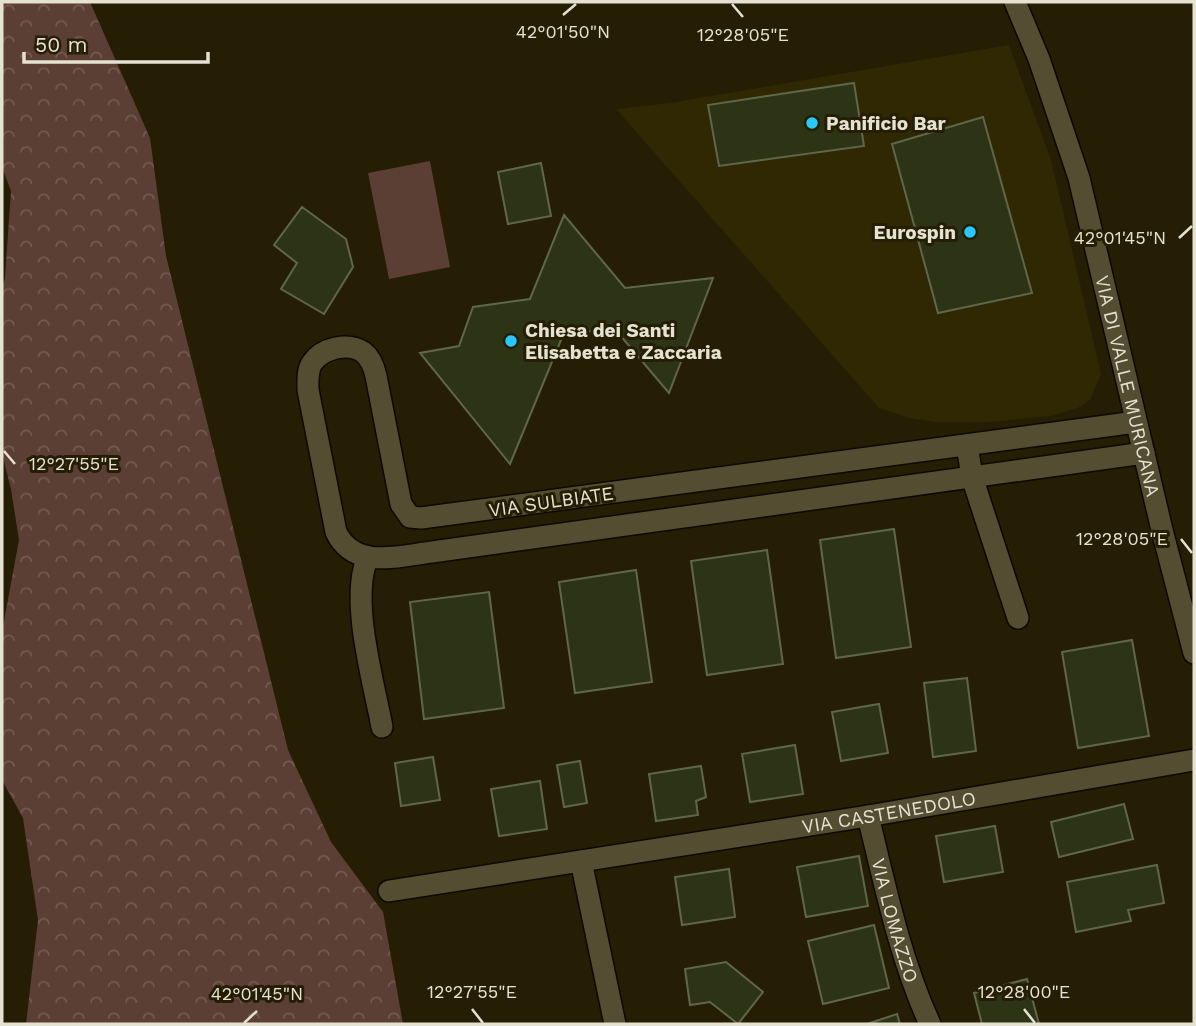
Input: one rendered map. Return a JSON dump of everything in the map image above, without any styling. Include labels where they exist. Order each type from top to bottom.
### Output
[{"type":"street","name":"VIA DI VALLE MURICANA","points":[[1015,2],[1039,60],[1079,178],[1194,653]]},
{"type":"street","name":"VIA SULBIATE","points":[[1136,422],[421,518],[406,514],[401,504],[373,367],[365,354],[354,348],[344,347],[327,351],[312,362],[308,379],[336,532],[350,551],[368,558],[505,542],[1144,453]]},
{"type":"street","points":[[967,445],[972,477],[1018,618]]},
{"type":"street","points":[[774,471],[779,504]]},
{"type":"street","points":[[642,489],[647,522]]},
{"type":"street","points":[[504,507],[505,542]]},
{"type":"street","points":[[368,558],[362,575],[360,602],[382,727]]},
{"type":"street","name":"VIA CASTENEDOLO","points":[[389,891],[868,816],[1194,760]]},
{"type":"street","name":"VIA LOMAZZO","points":[[868,816],[895,923],[919,1002],[930,1024]]},
{"type":"street","points":[[581,861],[615,1024]]},
{"type":"shaded area","points":[[1009,45],[1051,160],[1101,374],[1090,400],[1078,408],[1050,416],[989,422],[935,422],[909,418],[879,408],[616,109],[670,103]]},
{"type":"green space","points":[[2,2],[90,2],[150,138],[166,256],[288,750],[331,842],[383,912],[403,1024],[26,1024],[38,920],[23,818],[2,780],[2,632],[19,540],[2,453],[2,288],[11,191],[2,167]]},
{"type":"green space","points":[[430,161],[450,267],[389,279],[368,173]]},
{"type":"building","points":[[854,83],[864,146],[719,166],[708,105]]},
{"type":"building","points":[[983,117],[1032,293],[938,313],[892,144]]},
{"type":"building","points":[[541,163],[551,216],[508,224],[498,172]]},
{"type":"building","points":[[302,207],[346,239],[353,267],[324,314],[281,289],[297,263],[274,245]]},
{"type":"building","name":"Chiesa dei Santi Elisabetta e Zaccaria","points":[[564,215],[625,288],[713,278],[669,393],[614,328],[563,335],[510,464],[420,353],[459,346],[473,307],[530,299]]},
{"type":"building","points":[[894,529],[911,647],[836,658],[820,540]]},
{"type":"building","points":[[767,550],[783,664],[707,675],[691,561]]},
{"type":"building","points":[[636,570],[652,682],[575,693],[559,582]]},
{"type":"building","points":[[489,592],[504,708],[424,719],[410,602]]},
{"type":"building","points":[[1132,640],[1149,736],[1078,748],[1062,652]]},
{"type":"building","points":[[967,678],[976,751],[933,757],[924,683]]},
{"type":"building","points":[[879,704],[888,753],[841,761],[832,712]]},
{"type":"building","points":[[795,745],[803,794],[750,802],[742,754]]},
{"type":"building","points":[[433,757],[440,800],[401,806],[395,763]]},
{"type":"building","points":[[580,761],[587,803],[564,807],[557,765]]},
{"type":"building","points":[[701,766],[706,797],[696,801],[698,815],[656,821],[649,774]]},
{"type":"building","points":[[540,781],[547,829],[499,836],[491,789]]},
{"type":"building","points":[[1124,804],[1133,839],[1059,857],[1051,822]]},
{"type":"building","points":[[995,826],[1003,872],[944,882],[936,836]]},
{"type":"building","points":[[859,856],[868,906],[806,917],[797,867]]},
{"type":"building","points":[[1157,865],[1164,903],[1128,910],[1131,921],[1076,932],[1067,882]]},
{"type":"building","points":[[729,869],[735,917],[682,925],[675,877]]},
{"type":"building","points":[[874,925],[889,988],[823,1004],[808,941]]},
{"type":"building","points":[[726,962],[763,992],[738,1024],[710,1002],[690,1005],[685,969]]},
{"type":"building","points":[[1027,979],[1039,1024],[982,1024],[974,993]]},
{"type":"building","points":[[897,1014],[900,1024],[867,1024]]},
{"type":"place","name":"Panificio Bar","points":[[812,123]]},
{"type":"place","name":"Eurospin","points":[[970,232]]},
{"type":"place","name":"Chiesa dei Santi Elisabetta e Zaccaria","points":[[511,341]]}]
